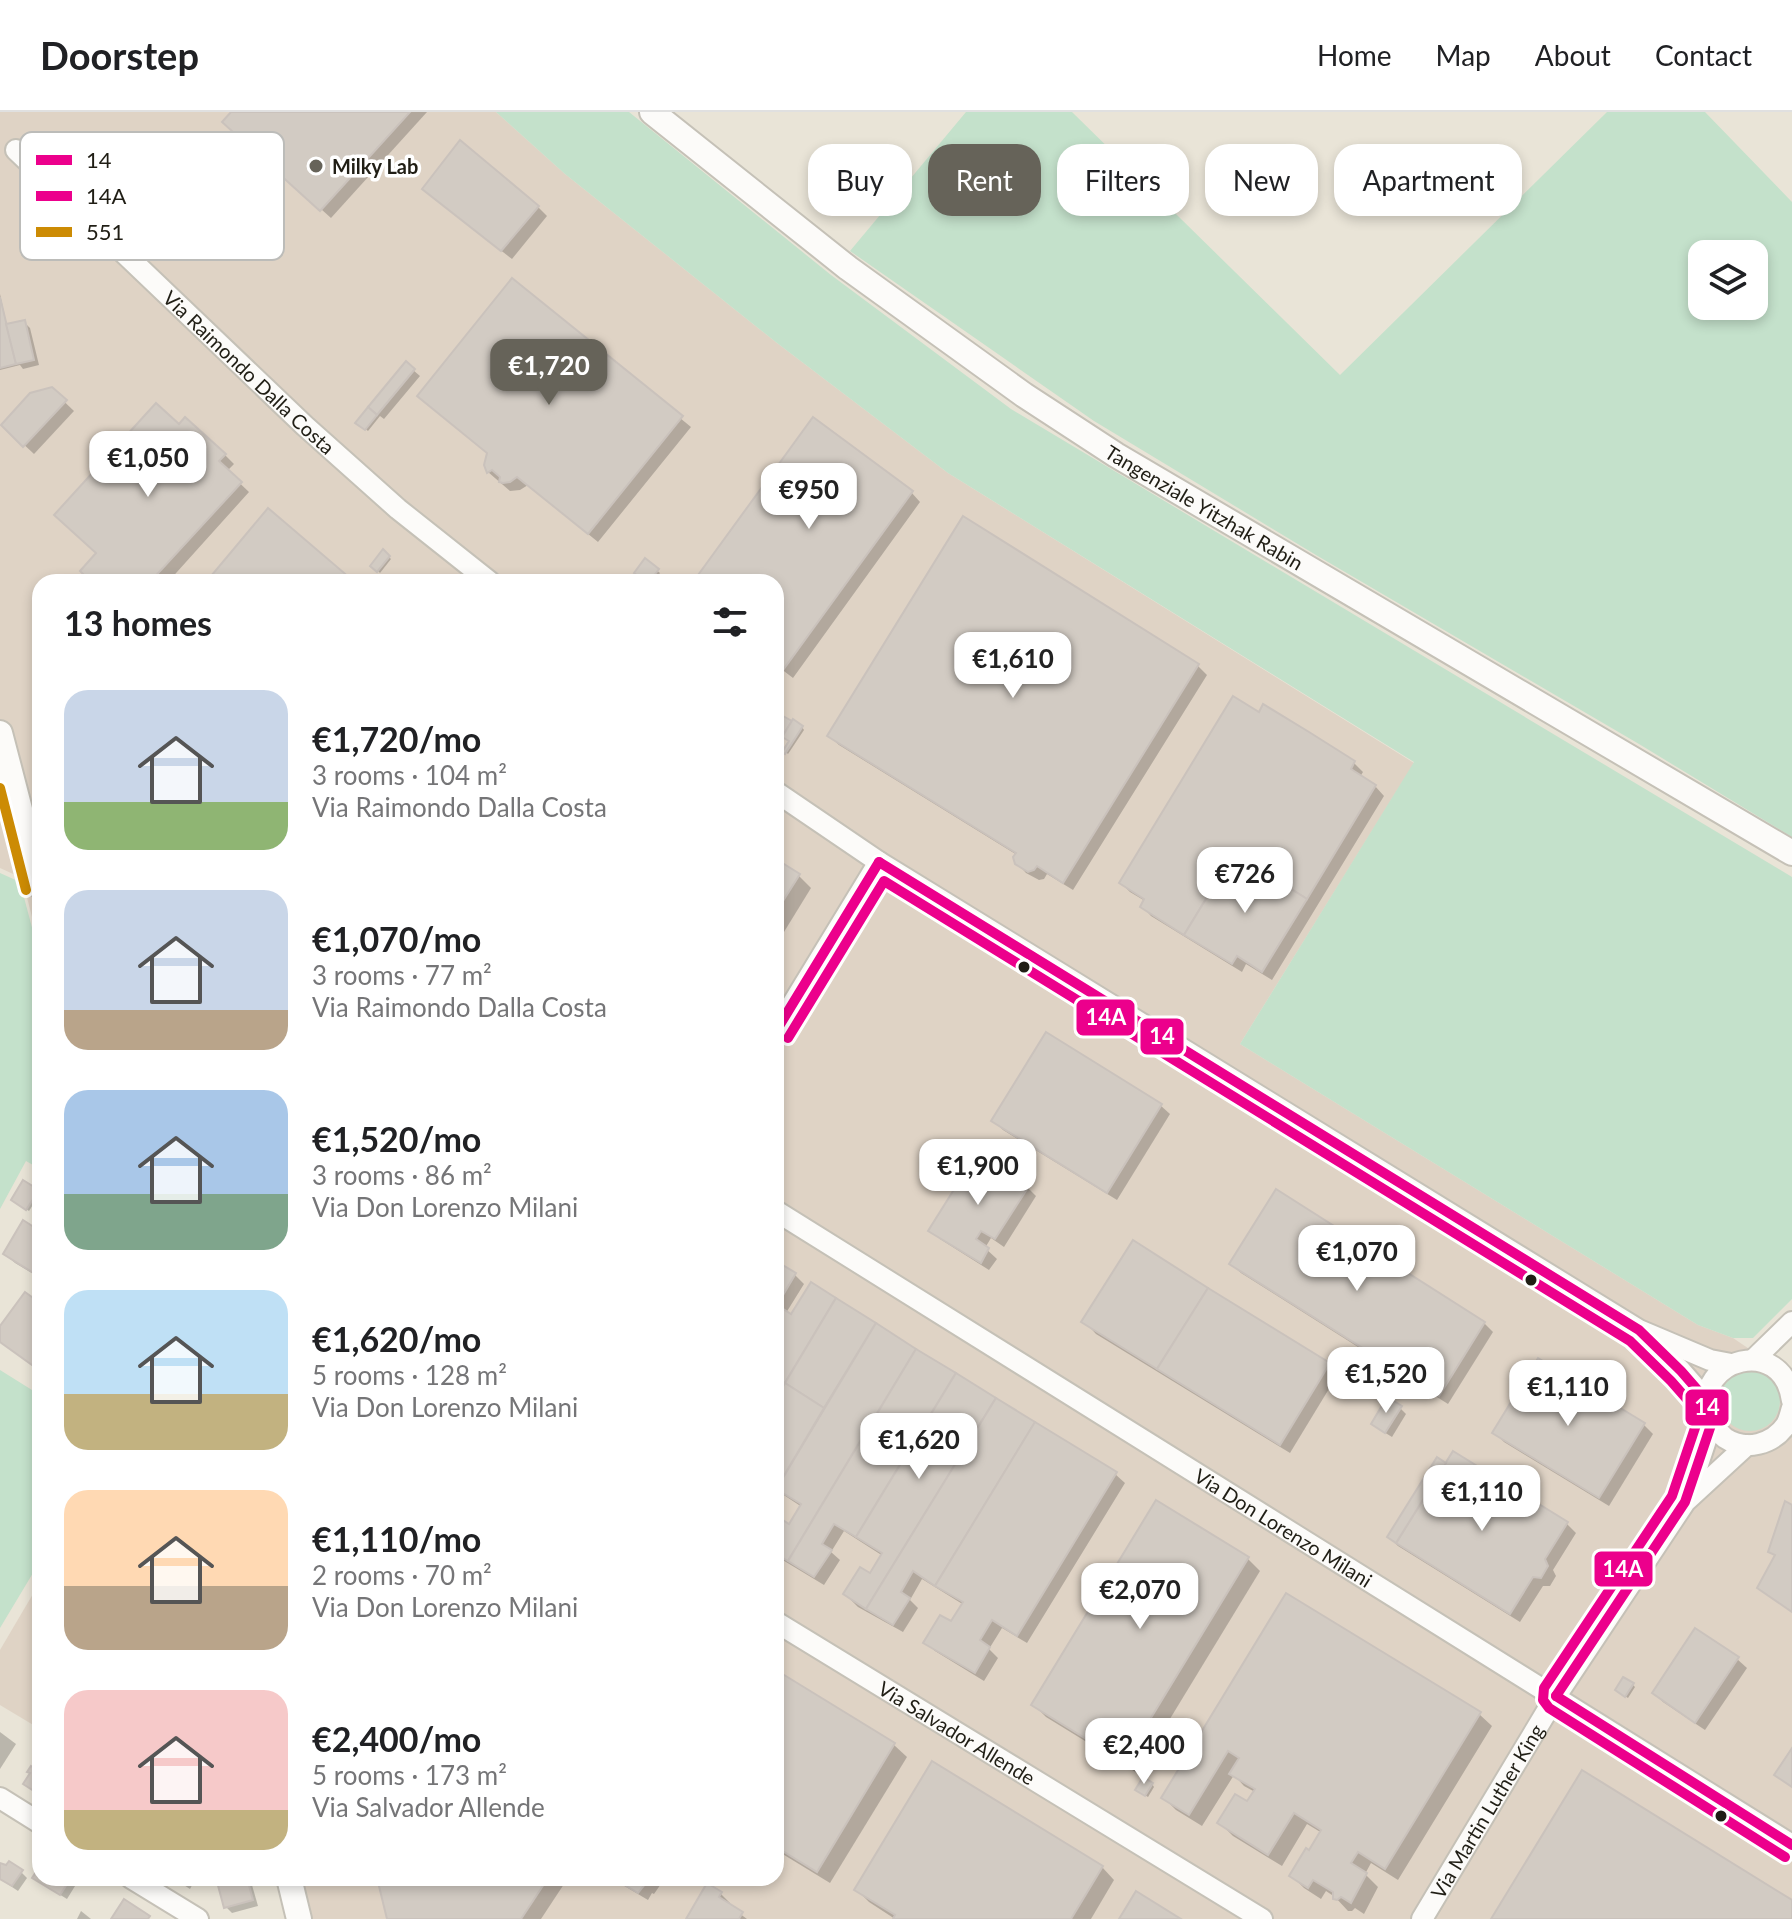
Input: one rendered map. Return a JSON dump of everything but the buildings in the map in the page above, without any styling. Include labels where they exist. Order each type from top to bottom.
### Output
[{"type":"main road","name":"Tangenziale Yitzhak Rabin","points":[[652,112],[848,268],[1024,395],[1116,455],[1792,853]]},
{"type":"main road","points":[[0,733],[32,854]]},
{"type":"main road","points":[[291,1886],[299,1919]]},
{"type":"street","name":"Via Raimondo Dalla Costa","points":[[16,150],[20,154]]},
{"type":"street","name":"Via Raimondo Dalla Costa","points":[[131,260],[305,426],[398,509],[480,574]]},
{"type":"street","points":[[784,797],[879,862],[1639,1330],[1710,1360],[1731,1364]]},
{"type":"street","points":[[784,1018],[879,862]]},
{"type":"street","name":"Via Don Lorenzo Milani","points":[[784,1216],[1792,1845]]},
{"type":"street","points":[[1753,1360],[1792,1322]]},
{"type":"street","points":[[1639,1330],[1681,1371],[1726,1438],[1742,1445],[1776,1436],[1788,1423],[1792,1408]]},
{"type":"street","points":[[1685,1502],[1707,1441],[1710,1412],[1708,1391],[1717,1375],[1731,1364],[1749,1359],[1766,1362],[1781,1373],[1791,1389]]},
{"type":"street","points":[[1685,1502],[1756,1443],[1792,1445]]},
{"type":"street","name":"Via Martin Luther King","points":[[1422,1919],[1556,1696],[1685,1502]]},
{"type":"street","name":"Via Salvador Allende","points":[[784,1627],[1262,1919]]},
{"type":"street","points":[[0,1798],[32,1818]]},
{"type":"street","points":[[144,1886],[198,1919]]},
{"type":"shaded area","points":[[0,112],[496,112],[565,174],[777,343],[948,473],[1414,763],[1240,1044],[1698,1325],[1733,1338],[1792,1378],[1792,1919],[292,1919],[284,1886],[784,1886],[784,574],[32,574],[32,917],[22,878],[0,868]]},
{"type":"shaded area","points":[[32,1596],[32,1724],[0,1705],[0,1650]]},
{"type":"green space","points":[[496,112],[629,112],[831,275],[1011,409],[1792,877],[1792,1299],[1753,1338],[1733,1338],[1698,1325],[1240,1044],[1414,762],[948,473],[777,343],[565,174]]},
{"type":"green space","points":[[966,112],[1072,112],[1105,144],[1057,144],[1057,216],[1178,216],[1340,375],[1501,216],[1522,216],[1522,196],[1607,112],[1705,112],[1792,202],[1792,837],[1639,744],[1094,421],[850,251],[879,216],[912,216],[912,177],[928,158],[928,216],[1041,216],[1041,144],[939,144]]},
{"type":"green space","points":[[0,873],[20,882],[32,928],[32,1164],[26,1161],[0,1209]]},
{"type":"green space","points":[[0,1370],[32,1390],[32,1575],[0,1628]]},
{"type":"green space","points":[[1750,1371],[1771,1380],[1780,1401],[1771,1422],[1750,1431],[1729,1422],[1720,1401],[1729,1380]]},
{"type":"transit line","name":"551","points":[[0,788],[26,890]]},
{"type":"transit line","name":"14","points":[[879,862],[1639,1330],[1708,1402],[1712,1422],[1685,1502],[1556,1696]]},
{"type":"transit line","name":"14","points":[[784,1018],[879,862]]},
{"type":"transit line","name":"14A","points":[[788,1038],[884,881],[1630,1341],[1693,1406],[1697,1422],[1672,1496],[1544,1688],[1543,1700],[1549,1708],[1785,1857]]},
{"type":"transit line","name":"14","points":[[1556,1696],[1792,1845]]},
{"type":"place","name":"Milky Lab","points":[[316,166]]}]
